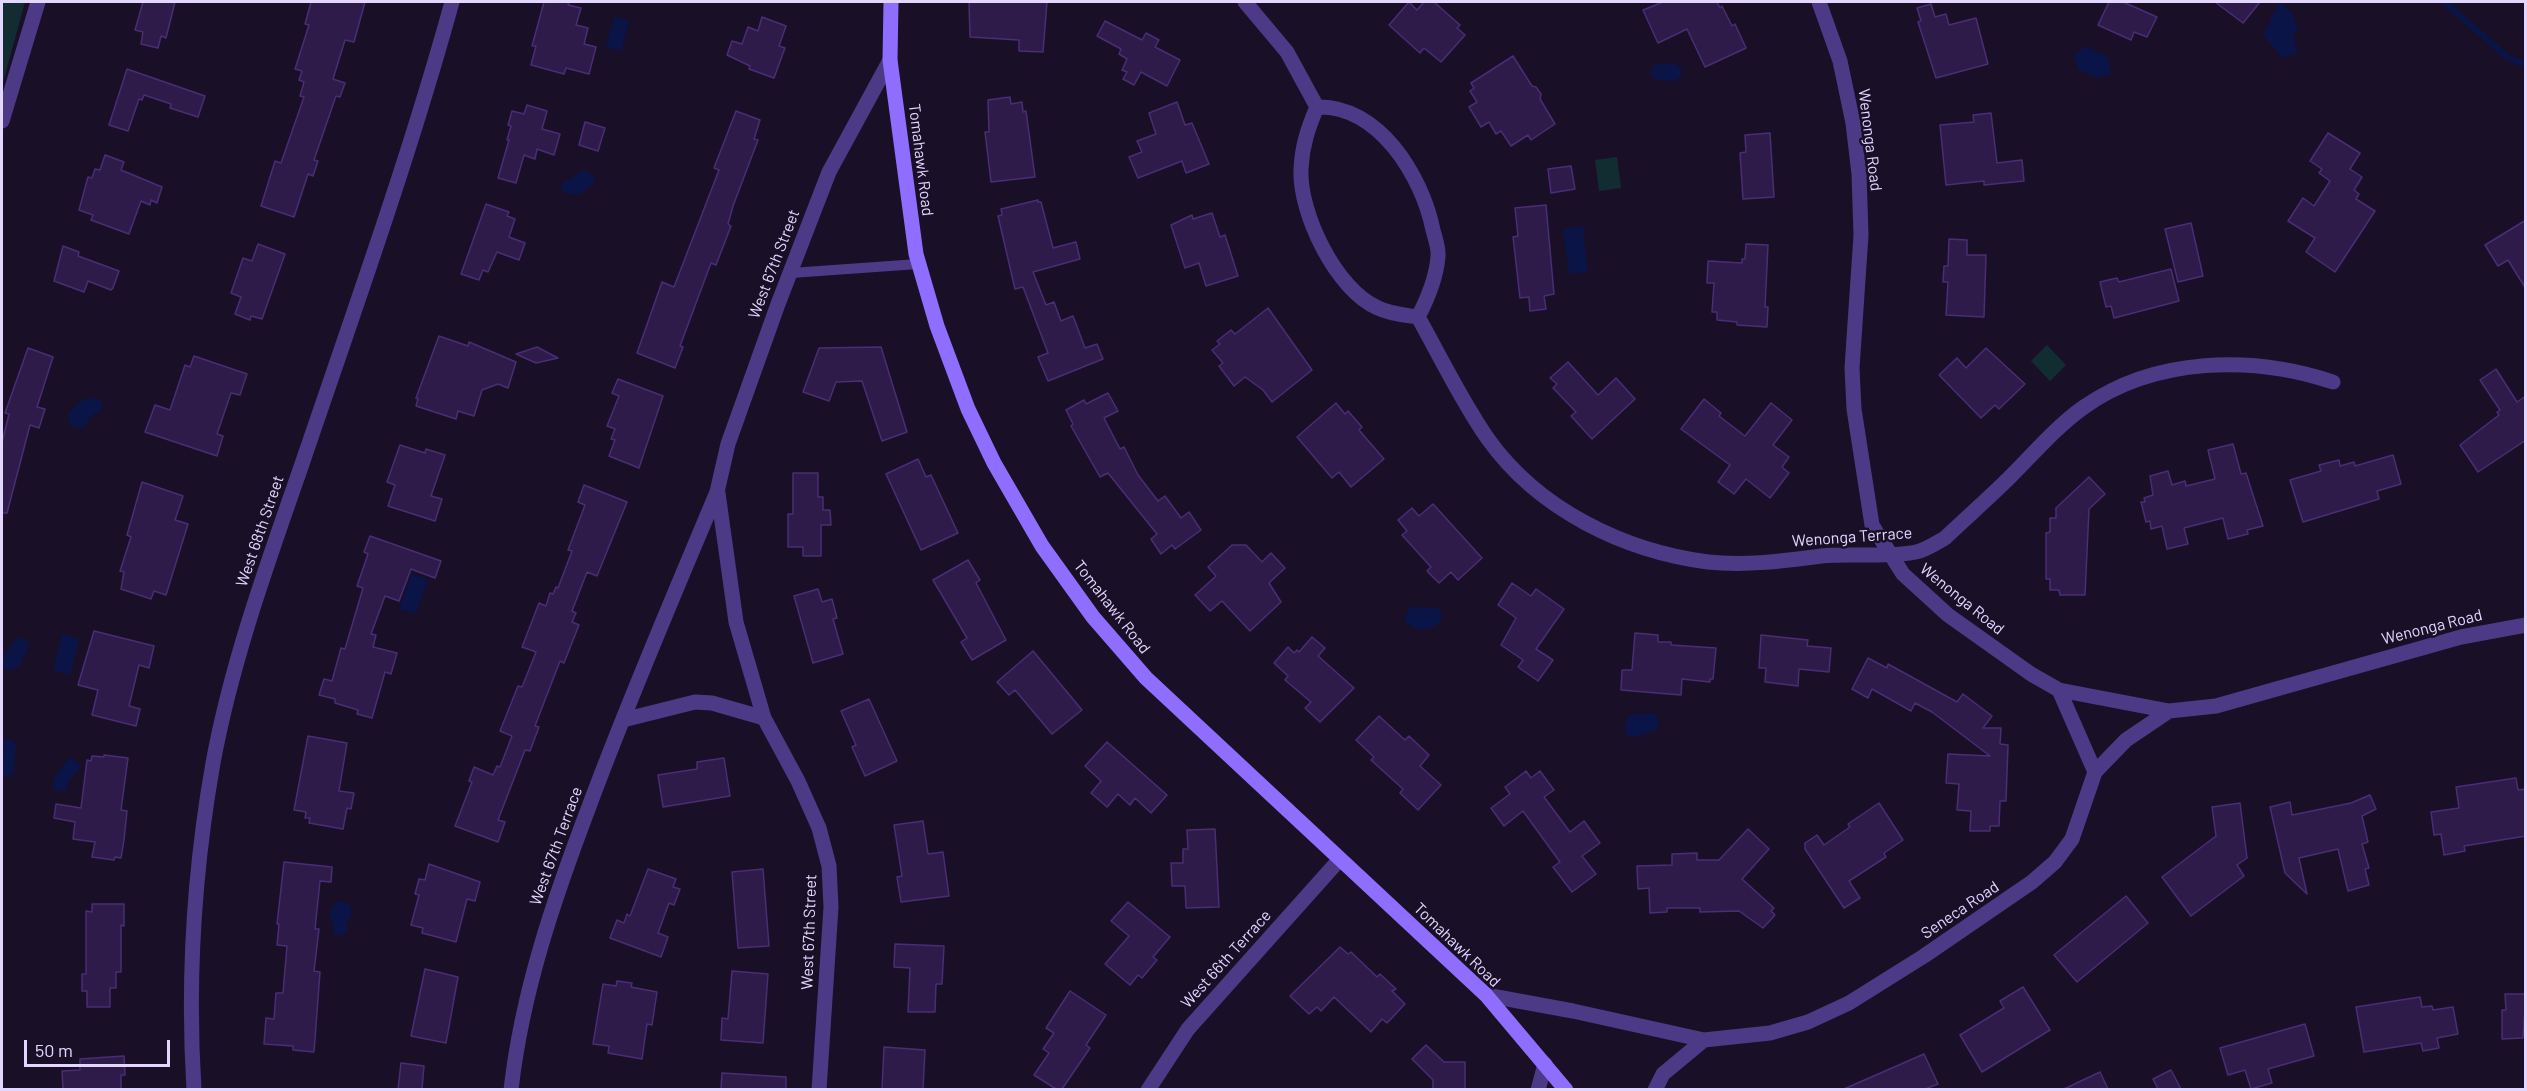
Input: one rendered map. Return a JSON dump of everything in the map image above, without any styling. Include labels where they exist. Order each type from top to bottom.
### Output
[{"type":"street","points":[[2,121],[38,2]]},
{"type":"street","name":"West 68th Street","points":[[194,1089],[191,1037],[192,921],[200,844],[230,686],[254,606],[397,189],[452,2]]},
{"type":"street","name":"Tomahawk Road","points":[[891,2],[890,60],[918,264],[968,409],[994,463],[1042,546],[1093,617],[1146,678],[1485,995],[1566,1089]]},
{"type":"street","points":[[1245,2],[1287,52],[1317,107]]},
{"type":"street","name":"Wenonga Road","points":[[1819,2],[1840,61],[1854,133],[1859,174],[1861,234],[1852,368],[1854,409],[1872,525],[1903,574],[1948,615],[2031,674],[2059,690],[2169,711],[2227,704],[2462,637],[2526,625]]},
{"type":"street","name":"West 67th Street","points":[[662,624],[717,492],[728,444],[829,172],[890,60]]},
{"type":"street","points":[[1317,107],[1333,107],[1375,127],[1401,155],[1427,201],[1438,255],[1430,295],[1418,317],[1386,310],[1349,289],[1326,253],[1308,213],[1301,172],[1305,135],[1317,107]]},
{"type":"street","name":"Wenonga Terrace","points":[[1418,317],[1488,439],[1509,463],[1548,499],[1612,537],[1665,554],[1709,562],[1750,563],[1837,555],[1917,552],[1945,538],[2083,407],[2123,385],[2183,368],[2214,366],[2286,369],[2333,382]]},
{"type":"street","name":"West 67th Street","points":[[717,492],[736,622],[764,718],[786,756],[819,828],[829,866],[831,907],[819,1089]]},
{"type":"street","name":"West 67th Terrace","points":[[512,1089],[527,1001],[544,934],[564,871],[662,624]]},
{"type":"street","points":[[2059,690],[2095,772],[2126,741],[2169,711]]},
{"type":"street","points":[[623,720],[695,702],[712,703],[764,718]]},
{"type":"street","name":"Seneca Road","points":[[1485,995],[1573,1011],[1704,1040],[1770,1033],[1808,1022],[1849,1003],[1986,915],[2055,862],[2072,839],[2095,772]]},
{"type":"street","name":"West 66th Terrace","points":[[1148,1089],[1188,1029],[1340,859]]},
{"type":"street","points":[[1655,1089],[1664,1074],[1704,1040]]},
{"type":"street","points":[[1538,1089],[1545,1064]]},
{"type":"lane","points":[[791,273],[918,264]]},
{"type":"green space","points":[[2,2],[25,2],[2,86]]},
{"type":"green space","points":[[1617,157],[1621,188],[1599,191],[1595,160]]},
{"type":"green space","points":[[2047,345],[2066,365],[2050,381],[2031,361]]},
{"type":"shaded area","points":[[2280,2],[2292,13],[2298,31],[2293,34],[2297,53],[2283,58],[2263,35]]},
{"type":"shaded area","points":[[614,17],[629,21],[621,51],[606,47]]},
{"type":"shaded area","points":[[2086,46],[2109,58],[2111,74],[2097,78],[2078,69],[2074,55]]},
{"type":"shaded area","points":[[1674,63],[1682,69],[1680,77],[1675,81],[1656,80],[1650,74],[1653,65]]},
{"type":"shaded area","points":[[584,170],[594,176],[594,183],[579,195],[562,192],[561,184]]},
{"type":"shaded area","points":[[1583,226],[1588,272],[1569,274],[1563,229]]},
{"type":"shaded area","points":[[89,398],[101,400],[103,409],[92,415],[85,427],[75,428],[69,423],[68,414],[79,402]]},
{"type":"shaded area","points":[[412,574],[428,580],[416,614],[399,609]]},
{"type":"shaded area","points":[[1411,607],[1438,608],[1442,613],[1441,620],[1432,628],[1413,627],[1404,618]]},
{"type":"shaded area","points":[[62,634],[79,639],[70,675],[53,670]]},
{"type":"shaded area","points":[[24,638],[29,645],[19,667],[8,671],[2,666],[2,659],[15,639]]},
{"type":"shaded area","points":[[1634,714],[1655,714],[1659,719],[1657,730],[1636,737],[1628,736],[1625,723]]},
{"type":"shaded area","points":[[4,739],[16,744],[14,769],[10,776],[2,776]]},
{"type":"shaded area","points":[[70,757],[81,766],[68,783],[67,790],[56,792],[53,788],[54,777]]},
{"type":"shaded area","points":[[339,901],[349,904],[352,913],[347,922],[347,932],[341,936],[334,934],[332,920],[329,917],[333,906]]},
{"type":"building","points":[[143,2],[175,2],[166,38],[161,36],[158,48],[141,44],[143,32],[135,30]]},
{"type":"building","points":[[311,2],[365,2],[354,42],[345,40],[333,79],[345,83],[340,97],[336,96],[314,160],[318,161],[313,176],[308,174],[294,217],[261,206],[275,161],[281,163],[304,97],[300,96],[304,82],[299,80],[302,71],[295,69],[309,25],[305,24]]},
{"type":"building","points":[[544,2],[569,2],[568,5],[581,8],[576,25],[588,28],[584,44],[596,47],[589,74],[566,68],[564,74],[531,65],[536,46],[532,46]]},
{"type":"building","points":[[969,2],[1047,2],[1043,52],[1019,51],[1019,40],[970,37]]},
{"type":"building","points":[[1409,2],[1417,10],[1424,2],[1434,2],[1460,25],[1457,28],[1465,35],[1441,62],[1424,48],[1420,53],[1389,25]]},
{"type":"building","points":[[1663,2],[1717,2],[1720,8],[1722,6],[1732,26],[1735,24],[1746,48],[1705,67],[1687,29],[1658,43],[1643,10]]},
{"type":"building","points":[[2109,2],[2123,2],[2157,17],[2147,37],[2134,32],[2131,40],[2098,25]]},
{"type":"building","points":[[2215,2],[2260,2],[2243,23]]},
{"type":"building","points":[[1931,4],[1935,17],[1946,14],[1949,25],[1976,18],[1988,64],[1936,78],[1918,22],[1921,21],[1917,8]]},
{"type":"building","points":[[762,17],[786,26],[779,46],[785,48],[774,78],[749,69],[750,66],[727,55],[732,41],[742,44],[748,27],[758,31]]},
{"type":"building","points":[[1105,21],[1142,40],[1146,33],[1159,40],[1155,47],[1180,60],[1167,86],[1141,72],[1134,85],[1123,79],[1127,72],[1122,70],[1127,59],[1119,54],[1121,49],[1097,36]]},
{"type":"building","points":[[1513,56],[1532,86],[1536,87],[1541,94],[1540,99],[1555,124],[1531,140],[1528,135],[1511,146],[1501,131],[1496,134],[1489,122],[1481,127],[1469,107],[1477,102],[1470,91],[1474,88],[1471,83]]},
{"type":"building","points":[[127,69],[205,96],[198,117],[170,108],[171,104],[144,95],[142,100],[139,99],[128,131],[109,125]]},
{"type":"building","points":[[1010,97],[1011,104],[1022,102],[1023,112],[1026,111],[1035,177],[991,182],[985,132],[989,132],[988,100]]},
{"type":"building","points":[[1177,102],[1185,125],[1192,123],[1209,164],[1186,173],[1182,161],[1138,178],[1129,157],[1142,152],[1137,141],[1156,134],[1149,113]]},
{"type":"building","points":[[527,105],[547,111],[542,129],[560,134],[554,155],[537,149],[535,159],[524,155],[516,183],[498,178],[509,140],[507,140],[511,126],[508,125],[512,111],[524,114]]},
{"type":"building","points":[[736,111],[760,120],[754,139],[758,140],[733,206],[728,224],[731,226],[716,265],[711,263],[680,346],[683,347],[675,368],[637,353],[662,282],[674,287],[719,170],[714,168]]},
{"type":"building","points":[[1991,113],[1997,163],[2022,160],[2024,181],[1984,185],[1984,181],[1946,185],[1940,125],[1974,122],[1973,115]]},
{"type":"building","points":[[585,122],[605,128],[598,151],[579,145]]},
{"type":"building","points":[[1770,133],[1774,197],[1743,199],[1740,153],[1746,152],[1745,135]]},
{"type":"building","points":[[2328,133],[2360,153],[2350,169],[2362,177],[2354,190],[2359,194],[2356,199],[2375,211],[2335,272],[2306,252],[2315,238],[2288,221],[2303,198],[2314,206],[2330,181],[2319,173],[2322,169],[2310,161]]},
{"type":"building","points":[[105,155],[124,162],[121,170],[162,187],[157,203],[151,200],[150,205],[141,201],[129,234],[91,220],[93,215],[79,210],[88,177],[92,178],[95,169],[100,170]]},
{"type":"building","points":[[1571,166],[1575,189],[1551,193],[1548,169]]},
{"type":"building","points":[[1038,200],[1041,202],[1053,248],[1076,242],[1080,259],[1033,272],[1046,305],[1054,302],[1061,321],[1073,316],[1085,348],[1097,344],[1103,359],[1048,381],[1038,357],[1048,353],[1023,287],[1015,289],[998,216],[1002,215],[1001,209]]},
{"type":"building","points":[[486,204],[509,212],[507,216],[515,219],[509,237],[525,243],[519,260],[497,252],[488,272],[483,270],[479,280],[461,274]]},
{"type":"building","points":[[1546,205],[1554,294],[1544,296],[1546,309],[1530,311],[1529,297],[1520,298],[1513,237],[1518,236],[1515,208]]},
{"type":"building","points":[[1212,213],[1220,237],[1225,235],[1238,276],[1206,286],[1199,263],[1185,268],[1171,225],[1192,215],[1193,219]]},
{"type":"building","points":[[2526,220],[2526,289],[2508,260],[2498,266],[2485,245]]},
{"type":"building","points":[[2191,223],[2203,276],[2178,282],[2165,229]]},
{"type":"building","points":[[1949,239],[1967,240],[1967,255],[1986,255],[1984,317],[1946,315],[1948,282],[1943,282],[1944,266],[1948,266]]},
{"type":"building","points":[[258,244],[285,254],[262,319],[251,316],[250,320],[235,314],[241,297],[231,293],[243,258],[252,261]]},
{"type":"building","points":[[1746,244],[1768,245],[1765,307],[1768,307],[1767,327],[1737,325],[1737,322],[1717,320],[1717,312],[1712,312],[1714,283],[1707,283],[1708,261],[1742,263],[1742,259],[1745,259]]},
{"type":"building","points":[[63,246],[79,252],[78,256],[119,271],[113,288],[111,290],[88,281],[84,292],[54,281]]},
{"type":"building","points":[[2171,269],[2179,301],[2114,318],[2111,306],[2106,307],[2100,282],[2117,278],[2119,282]]},
{"type":"building","points":[[1268,308],[1312,370],[1272,402],[1263,390],[1245,377],[1234,386],[1219,366],[1223,363],[1212,350],[1220,344],[1217,341],[1231,330],[1235,334]]},
{"type":"building","points":[[439,336],[468,346],[469,342],[516,362],[508,388],[498,384],[482,390],[474,416],[458,411],[456,419],[416,406],[418,399],[416,398]]},
{"type":"building","points":[[537,347],[558,358],[536,363],[516,354]]},
{"type":"building","points":[[881,347],[907,432],[882,441],[862,381],[836,382],[829,401],[803,392],[819,348]]},
{"type":"building","points":[[28,348],[53,357],[37,407],[45,409],[39,428],[30,425],[7,513],[2,513],[2,443],[9,414],[5,413]]},
{"type":"building","points":[[1986,348],[2025,384],[1999,409],[1995,405],[1981,418],[1939,375],[1957,358],[1966,368]]},
{"type":"building","points":[[194,356],[247,374],[240,395],[231,393],[217,434],[223,436],[217,456],[145,432],[155,405],[170,410],[185,365],[190,367]]},
{"type":"building","points":[[1568,362],[1598,395],[1616,378],[1635,399],[1592,439],[1571,416],[1576,412],[1553,388],[1557,384],[1550,378]]},
{"type":"building","points":[[2496,369],[2517,402],[2526,396],[2526,440],[2478,472],[2460,445],[2499,415],[2497,412],[2500,410],[2480,380]]},
{"type":"building","points":[[618,379],[663,396],[639,468],[609,456],[615,440],[611,439],[615,429],[607,426],[619,396],[612,393]]},
{"type":"building","points":[[1108,393],[1118,411],[1104,418],[1120,449],[1124,447],[1138,475],[1158,501],[1165,496],[1181,518],[1189,512],[1201,530],[1175,549],[1172,545],[1161,554],[1151,539],[1157,534],[1108,473],[1100,477],[1071,426],[1073,424],[1066,410],[1084,400],[1086,404]]},
{"type":"building","points":[[1704,399],[1721,413],[1719,416],[1745,436],[1771,403],[1792,420],[1773,445],[1789,457],[1782,467],[1789,473],[1770,498],[1746,479],[1734,494],[1718,482],[1730,465],[1681,429]]},
{"type":"building","points":[[1336,403],[1345,414],[1348,411],[1362,427],[1359,430],[1384,459],[1351,487],[1339,472],[1332,478],[1297,437]]},
{"type":"building","points":[[2233,444],[2241,474],[2246,473],[2263,526],[2247,530],[2248,534],[2228,539],[2223,518],[2184,528],[2188,544],[2167,549],[2162,526],[2151,529],[2150,521],[2146,522],[2141,502],[2145,502],[2144,498],[2153,495],[2150,476],[2168,471],[2172,485],[2185,481],[2186,486],[2215,479],[2208,450]]},
{"type":"building","points":[[400,445],[425,453],[426,449],[445,455],[431,496],[442,499],[435,521],[388,506],[395,485],[387,482]]},
{"type":"building","points":[[2393,455],[2401,484],[2377,491],[2379,499],[2303,522],[2290,480],[2321,471],[2319,465],[2339,460],[2340,466],[2354,462],[2355,466]]},
{"type":"building","points":[[918,459],[926,477],[931,475],[958,533],[921,550],[886,474]]},
{"type":"building","points":[[793,473],[818,473],[818,497],[823,497],[823,510],[830,510],[831,525],[821,525],[821,556],[803,556],[803,547],[788,547],[788,514],[793,514]]},
{"type":"building","points":[[2089,477],[2105,494],[2089,509],[2085,595],[2060,595],[2059,590],[2050,590],[2050,579],[2046,579],[2046,533],[2050,532],[2050,518],[2056,518],[2056,508]]},
{"type":"building","points":[[142,482],[183,496],[175,520],[188,524],[166,595],[154,591],[151,599],[121,589],[124,572],[120,571],[131,537],[127,535]]},
{"type":"building","points":[[584,485],[627,502],[597,576],[587,572],[572,611],[576,613],[572,622],[579,625],[564,663],[560,661],[535,726],[539,727],[530,751],[525,750],[498,820],[505,822],[498,842],[455,826],[472,782],[469,781],[474,767],[493,775],[497,766],[500,767],[512,736],[500,731],[518,686],[522,687],[536,652],[522,647],[539,603],[546,606],[550,593],[553,594],[556,587],[558,588],[572,551],[568,550],[585,505],[578,502]]},
{"type":"building","points":[[1433,504],[1482,558],[1458,580],[1451,572],[1439,583],[1427,571],[1431,567],[1402,535],[1407,531],[1398,520],[1412,508],[1419,516]]},
{"type":"building","points":[[370,536],[441,561],[435,578],[411,569],[399,601],[385,596],[371,634],[376,635],[373,647],[397,653],[391,674],[385,672],[372,718],[357,714],[358,710],[335,703],[335,699],[319,695],[324,679],[332,681],[341,648],[345,649],[363,588],[357,586],[368,554],[364,552]]},
{"type":"building","points":[[1232,545],[1246,545],[1262,562],[1271,553],[1285,568],[1269,583],[1281,602],[1250,631],[1222,601],[1210,611],[1195,595],[1216,576],[1208,567]]},
{"type":"building","points":[[968,560],[980,580],[976,583],[1006,640],[972,660],[961,642],[967,638],[933,580]]},
{"type":"building","points":[[1512,583],[1531,596],[1536,589],[1564,609],[1536,649],[1553,660],[1538,681],[1518,667],[1523,660],[1501,645],[1516,618],[1498,605]]},
{"type":"building","points":[[818,589],[822,602],[832,599],[837,618],[833,619],[843,654],[813,663],[794,596]]},
{"type":"building","points":[[94,631],[154,646],[149,668],[139,665],[129,706],[140,709],[136,726],[92,715],[98,690],[78,685]]},
{"type":"building","points":[[1635,633],[1658,635],[1658,642],[1671,642],[1671,645],[1716,648],[1713,679],[1710,679],[1710,682],[1682,679],[1681,695],[1621,690],[1622,670],[1632,670]]},
{"type":"building","points":[[1761,635],[1808,640],[1807,646],[1831,648],[1829,672],[1799,669],[1798,686],[1765,682],[1766,668],[1759,668]]},
{"type":"building","points":[[1312,637],[1325,648],[1318,656],[1354,688],[1320,722],[1305,708],[1311,702],[1285,680],[1288,676],[1274,663],[1288,647],[1294,653],[1297,650],[1299,652]]},
{"type":"building","points":[[1033,651],[1082,710],[1052,734],[1015,690],[1009,695],[997,682]]},
{"type":"building","points":[[1868,658],[1887,668],[1888,664],[1957,702],[1963,694],[1992,716],[1983,728],[2001,728],[2000,744],[2008,745],[2006,801],[2000,801],[1999,826],[1990,826],[1990,831],[1970,831],[1971,811],[1957,810],[1959,784],[1946,783],[1948,754],[1990,756],[1932,712],[1915,703],[1911,711],[1872,689],[1868,698],[1852,689]]},
{"type":"building","points":[[869,699],[897,761],[865,776],[852,747],[856,745],[841,711]]},
{"type":"building","points":[[1379,716],[1405,740],[1409,736],[1429,755],[1420,766],[1441,785],[1418,810],[1400,793],[1403,789],[1371,760],[1374,757],[1356,740]]},
{"type":"building","points":[[308,736],[347,743],[339,791],[354,793],[351,809],[347,808],[343,829],[309,823],[310,818],[305,818],[306,812],[294,810]]},
{"type":"building","points":[[1107,742],[1167,795],[1151,813],[1135,798],[1130,805],[1118,794],[1107,807],[1091,793],[1101,781],[1085,766]]},
{"type":"building","points":[[104,755],[128,758],[121,810],[127,811],[124,840],[121,858],[115,857],[114,860],[92,857],[95,842],[73,839],[75,822],[54,818],[56,804],[81,808],[87,760],[91,761],[92,756],[104,757]]},
{"type":"building","points":[[724,758],[730,796],[663,807],[658,775],[697,769],[697,762]]},
{"type":"building","points":[[1526,771],[1531,778],[1540,771],[1554,790],[1544,797],[1570,832],[1584,821],[1600,843],[1582,856],[1596,874],[1572,892],[1553,867],[1560,862],[1523,811],[1504,826],[1491,808],[1510,794],[1505,787]]},
{"type":"building","points":[[2516,778],[2518,790],[2526,789],[2526,836],[2464,846],[2465,851],[2444,855],[2441,834],[2434,835],[2431,812],[2459,808],[2456,787]]},
{"type":"building","points":[[2370,795],[2376,809],[2362,816],[2368,842],[2362,844],[2369,868],[2365,869],[2369,885],[2348,891],[2338,849],[2299,858],[2307,894],[2285,873],[2270,807],[2290,802],[2292,815],[2351,803]]},
{"type":"building","points":[[1879,803],[1903,840],[1884,853],[1886,857],[1849,881],[1860,898],[1844,908],[1805,849],[1805,843],[1817,835],[1824,845],[1850,827],[1848,824]]},
{"type":"building","points":[[2240,803],[2247,858],[2237,865],[2244,876],[2191,916],[2162,877],[2216,836],[2212,807]]},
{"type":"building","points":[[923,821],[928,854],[943,852],[949,896],[901,902],[897,877],[902,876],[894,825]]},
{"type":"building","points":[[1215,829],[1219,907],[1186,908],[1185,886],[1172,886],[1171,863],[1183,863],[1183,849],[1188,849],[1187,830]]},
{"type":"building","points":[[1748,829],[1769,849],[1742,879],[1774,908],[1771,911],[1775,915],[1763,928],[1739,911],[1700,912],[1700,908],[1667,908],[1667,912],[1650,913],[1649,888],[1638,889],[1637,866],[1672,865],[1672,854],[1697,853],[1697,860],[1719,860]]},
{"type":"building","points":[[284,862],[332,867],[331,882],[320,881],[315,929],[319,929],[314,971],[320,972],[314,1052],[293,1050],[293,1046],[264,1044],[266,1018],[274,1019],[276,993],[283,993],[287,946],[277,945],[279,924],[277,924]]},
{"type":"building","points":[[429,864],[480,882],[475,901],[467,899],[456,942],[422,933],[423,928],[411,925],[419,895],[415,894],[419,879],[425,880]]},
{"type":"building","points":[[648,869],[676,879],[673,887],[680,889],[674,905],[669,903],[658,933],[668,937],[661,957],[610,938],[617,920],[624,923],[627,914],[630,916]]},
{"type":"building","points":[[763,869],[769,946],[738,948],[732,872]]},
{"type":"building","points":[[2126,896],[2148,923],[2077,982],[2054,955]]},
{"type":"building","points":[[1128,902],[1170,937],[1153,957],[1157,960],[1142,978],[1138,975],[1130,985],[1105,964],[1129,936],[1111,921]]},
{"type":"building","points":[[92,904],[124,904],[124,926],[121,925],[121,972],[116,972],[116,988],[110,988],[110,1007],[87,1007],[87,991],[82,991],[82,974],[86,974],[86,911],[92,912]]},
{"type":"building","points":[[895,944],[944,946],[942,984],[936,984],[935,1012],[908,1012],[910,968],[894,967]]},
{"type":"building","points":[[1340,947],[1348,954],[1351,952],[1377,977],[1380,974],[1396,989],[1392,991],[1405,1004],[1387,1023],[1382,1019],[1371,1032],[1334,997],[1321,1011],[1317,1007],[1309,1014],[1290,996]]},
{"type":"building","points":[[425,969],[458,977],[446,1043],[411,1036]]},
{"type":"building","points":[[732,971],[768,974],[763,1043],[721,1040],[722,1018],[728,1019]]},
{"type":"building","points":[[617,981],[632,983],[631,987],[657,992],[652,1025],[647,1024],[642,1059],[608,1053],[609,1046],[593,1044],[603,984],[616,986]]},
{"type":"building","points":[[2023,987],[2050,1030],[1982,1072],[1960,1035],[2004,1008],[2000,1001]]},
{"type":"building","points":[[1070,991],[1106,1015],[1086,1045],[1090,1048],[1062,1089],[1056,1089],[1034,1075],[1049,1053],[1043,1049],[1054,1033],[1046,1028]]},
{"type":"building","points":[[2505,994],[2526,994],[2523,1038],[2502,1039],[2502,1010],[2506,1010]]},
{"type":"building","points":[[2420,997],[2422,1007],[2432,1006],[2433,1010],[2453,1007],[2458,1034],[2437,1038],[2439,1048],[2423,1051],[2421,1043],[2364,1052],[2356,1007]]},
{"type":"building","points":[[2305,1024],[2314,1056],[2268,1069],[2272,1083],[2251,1089],[2245,1070],[2228,1075],[2220,1048]]},
{"type":"building","points":[[1426,1045],[1444,1062],[1465,1062],[1465,1089],[1433,1089],[1433,1080],[1412,1059]]},
{"type":"building","points":[[884,1047],[925,1050],[923,1089],[882,1089]]},
{"type":"building","points":[[1924,1054],[1938,1084],[1925,1089],[1844,1089]]},
{"type":"building","points":[[124,1056],[125,1075],[121,1075],[121,1089],[63,1089],[62,1071],[80,1070],[80,1059]]},
{"type":"building","points":[[401,1063],[424,1066],[422,1089],[398,1089]]},
{"type":"building","points":[[2171,1070],[2181,1089],[2158,1089],[2153,1079]]},
{"type":"building","points":[[2100,1072],[2108,1089],[2064,1089]]},
{"type":"building","points":[[722,1073],[786,1077],[786,1089],[721,1089]]},
{"type":"waterway","points":[[2444,2],[2507,57],[2526,65]]}]
